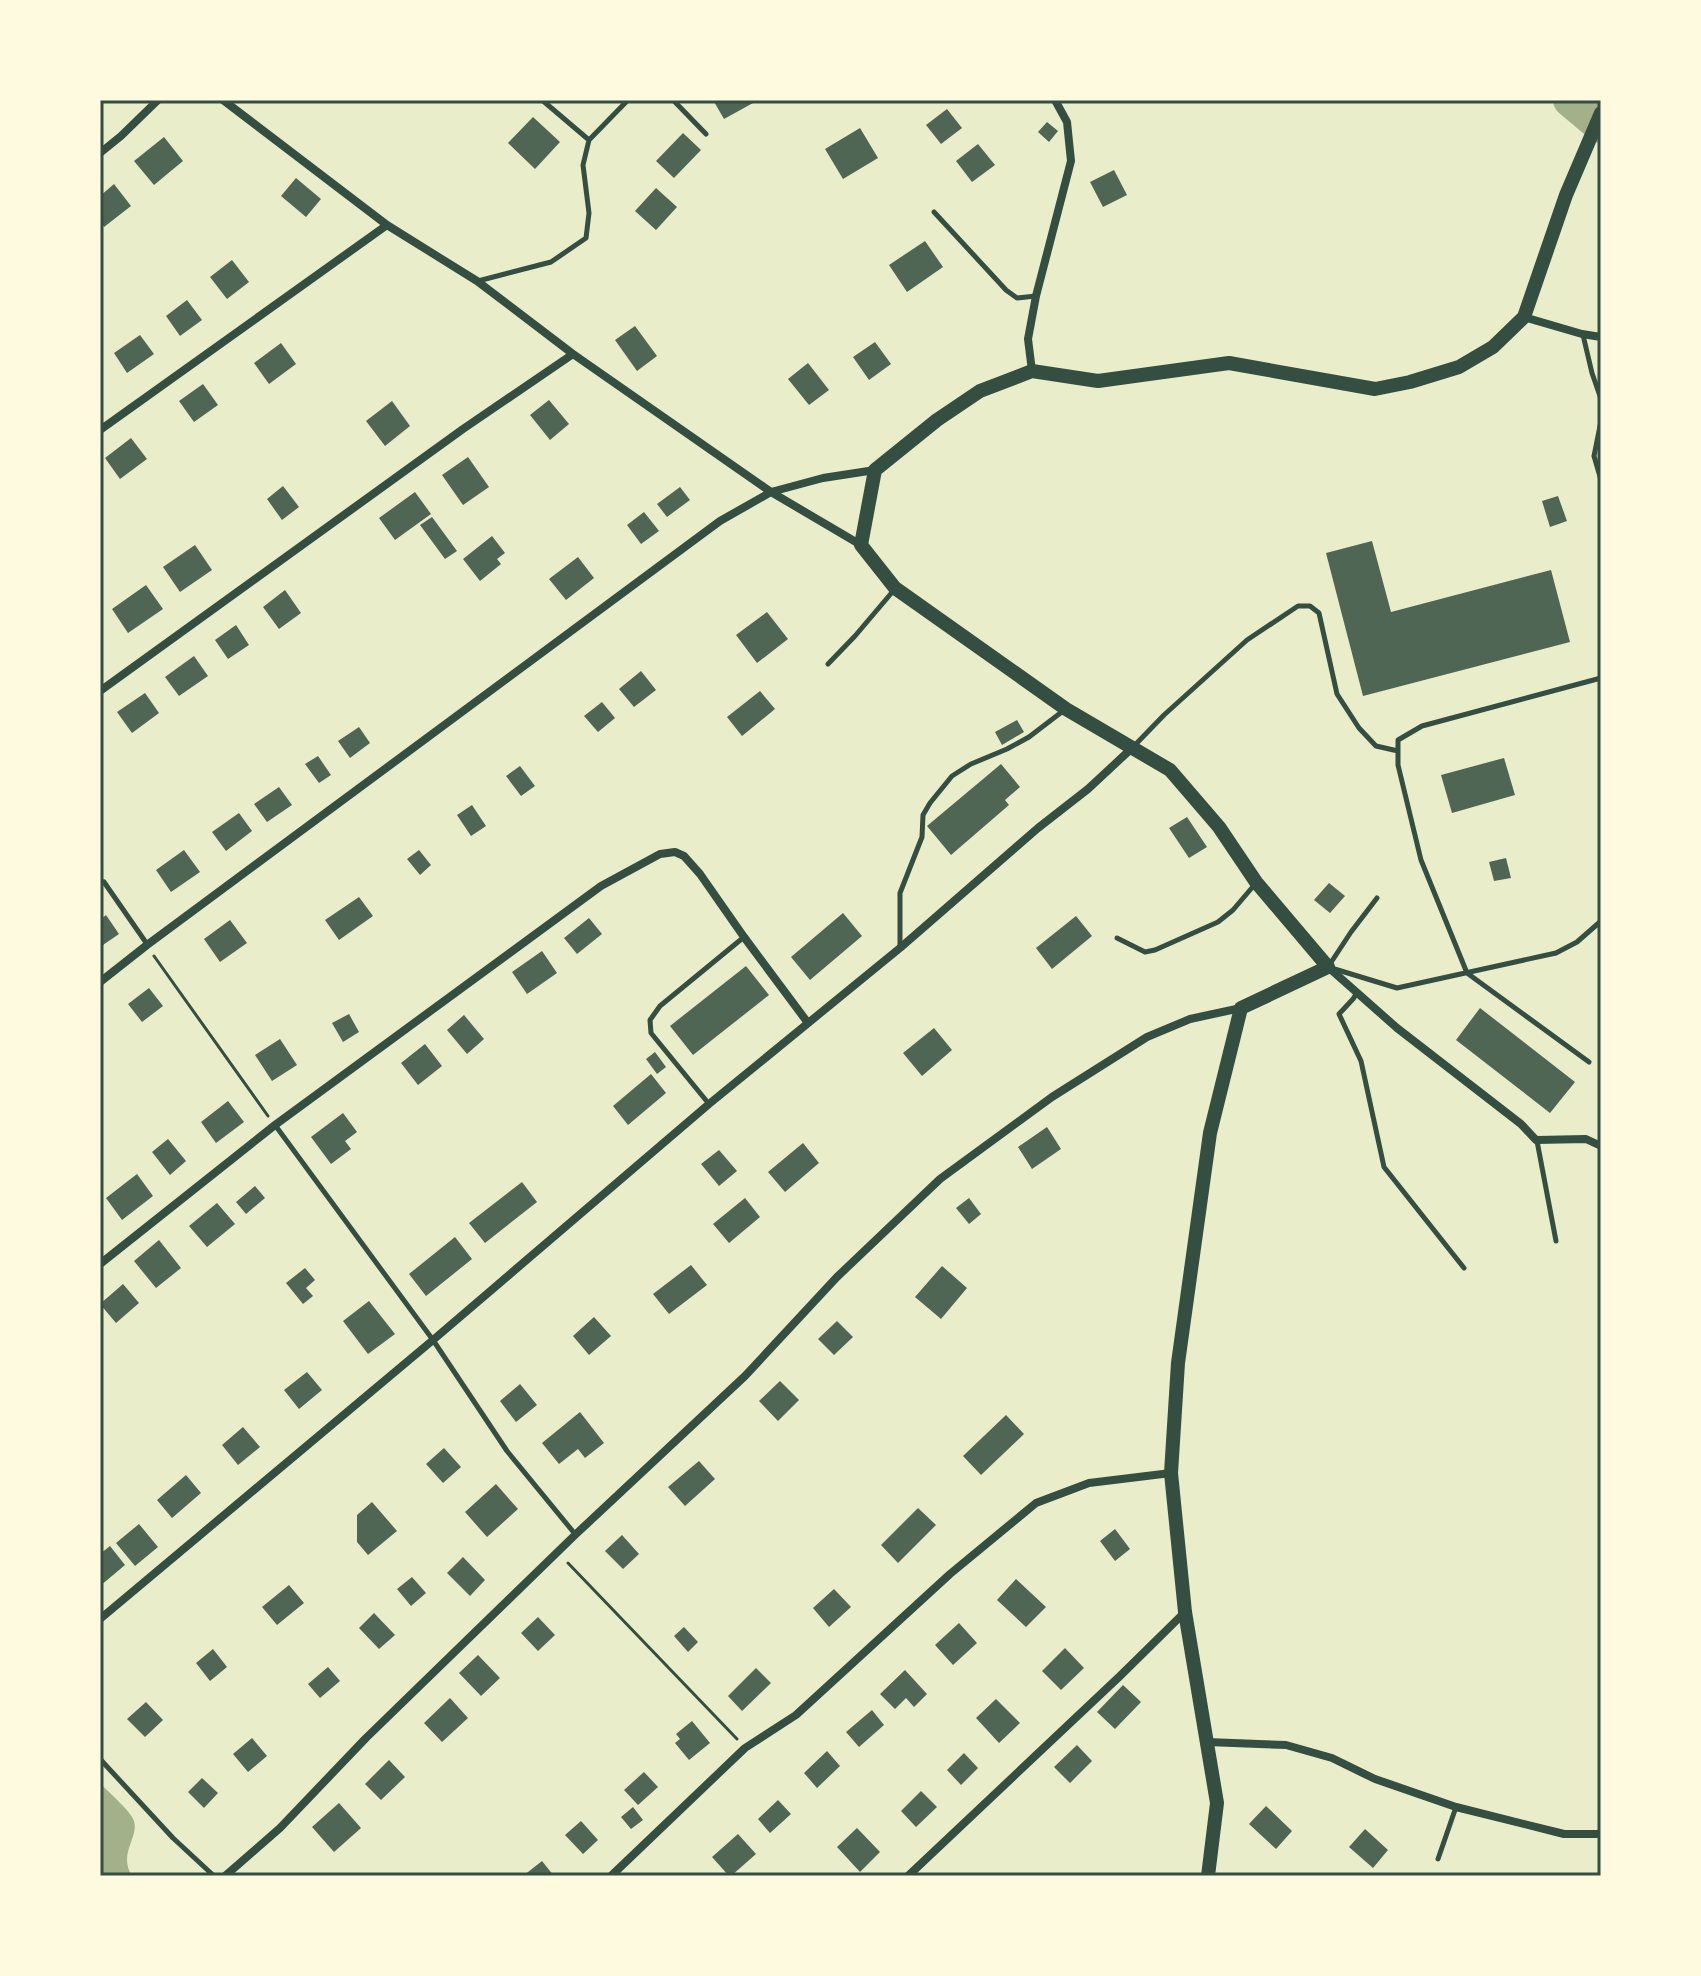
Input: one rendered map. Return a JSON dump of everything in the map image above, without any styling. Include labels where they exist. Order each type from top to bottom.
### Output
[{"type":"main road","points":[[1208,1876],[1217,1803],[1185,1612],[1171,1473],[1178,1363],[1210,1133],[1241,1008],[1328,967],[1256,882],[1219,827],[1170,770],[1066,709],[895,588],[861,545],[875,470],[937,420],[980,391],[1032,371],[1098,381],[1229,363],[1375,389],[1459,367],[1493,347],[1524,317],[1566,195],[1601,113]]},
{"type":"street","points":[[100,153],[158,100]]},
{"type":"street","points":[[223,100],[387,225],[477,281],[573,354],[771,492],[861,545]]},
{"type":"street","points":[[1032,371],[1028,339],[1071,161],[1067,122],[1055,100]]},
{"type":"street","points":[[100,430],[387,225]]},
{"type":"street","points":[[1524,317],[1601,337]]},
{"type":"street","points":[[100,691],[463,429],[573,354]]},
{"type":"street","points":[[100,982],[720,521],[771,492],[823,478],[875,470]]},
{"type":"street","points":[[100,1619],[709,1104],[900,948],[1131,749]]},
{"type":"street","points":[[100,1264],[275,1125],[601,886],[660,854],[675,852],[684,856],[700,874],[808,1023]]},
{"type":"street","points":[[1328,967],[1397,1028],[1521,1124],[1536,1140],[1586,1139],[1601,1146]]},
{"type":"street","points":[[225,1876],[280,1828],[366,1738],[575,1535],[745,1376],[837,1277],[940,1179],[1052,1097],[1147,1037],[1190,1019],[1241,1008]]},
{"type":"street","points":[[611,1876],[745,1748],[796,1715],[950,1574],[1036,1503],[1089,1483],[1171,1473]]},
{"type":"street","points":[[908,1876],[1185,1612]]},
{"type":"street","points":[[1207,1742],[1286,1745],[1332,1758],[1375,1779],[1456,1807],[1564,1834],[1601,1834]]},
{"type":"lane","points":[[542,100],[589,140]]},
{"type":"lane","points":[[477,281],[551,262],[586,238],[589,213],[583,165],[589,140],[628,100]]},
{"type":"lane","points":[[673,100],[706,134]]},
{"type":"lane","points":[[934,212],[1017,298],[1036,296]]},
{"type":"lane","points":[[1582,334],[1601,399]]},
{"type":"lane","points":[[1601,421],[1594,456],[1601,480]]},
{"type":"lane","points":[[828,664],[895,588]]},
{"type":"lane","points":[[1131,749],[1247,640],[1298,606],[1310,606],[1319,613],[1337,694],[1359,728],[1376,746],[1398,751]]},
{"type":"lane","points":[[1589,1062],[1467,973],[1421,860],[1398,765],[1398,740],[1422,726],[1601,678]]},
{"type":"lane","points":[[900,948],[900,893],[922,837],[923,815],[930,803],[952,776],[1029,737],[1066,709]]},
{"type":"lane","points":[[104,882],[147,945]]},
{"type":"lane","points":[[1117,938],[1145,952],[1155,950],[1218,922],[1233,910],[1256,882]]},
{"type":"lane","points":[[1377,898],[1328,967],[1397,988],[1556,953],[1577,942],[1601,921]]},
{"type":"lane","points":[[709,1104],[651,1033],[650,1020],[660,1006],[744,937]]},
{"type":"lane","points":[[1357,992],[1339,1014],[1361,1061],[1384,1167],[1464,1268]]},
{"type":"lane","points":[[275,1125],[433,1340],[507,1451],[575,1535]]},
{"type":"lane","points":[[1536,1140],[1556,1241]]},
{"type":"lane","points":[[100,1759],[173,1838],[214,1876]]},
{"type":"lane","points":[[1438,1859],[1456,1807]]},
{"type":"path","points":[[147,945],[275,1125]]},
{"type":"path","points":[[558,1553],[745,1748]]},
{"type":"shaded area","points":[[100,1783],[134,1821],[127,1860],[132,1876],[100,1876]]},
{"type":"building","points":[[713,100],[752,100],[753,103],[724,119]]},
{"type":"building","points":[[947,109],[962,128],[941,144],[926,125]]},
{"type":"building","points":[[533,117],[560,142],[535,169],[508,143]]},
{"type":"building","points":[[1047,122],[1058,131],[1049,142],[1038,132]]},
{"type":"building","points":[[860,128],[878,158],[843,179],[825,149]]},
{"type":"building","points":[[683,133],[701,150],[674,178],[656,161]]},
{"type":"building","points":[[164,137],[183,161],[154,185],[134,161]]},
{"type":"building","points":[[978,144],[995,165],[972,182],[956,161]]},
{"type":"building","points":[[1114,170],[1127,195],[1103,207],[1090,182]]},
{"type":"building","points":[[296,178],[321,199],[306,217],[281,196]]},
{"type":"building","points":[[114,184],[131,206],[104,227],[100,221],[100,196]]},
{"type":"building","points":[[656,188],[677,207],[656,230],[635,211]]},
{"type":"building","points":[[925,241],[943,267],[907,292],[889,265]]},
{"type":"building","points":[[232,260],[249,282],[227,299],[210,277]]},
{"type":"building","points":[[187,300],[202,320],[180,336],[166,316]]},
{"type":"building","points":[[635,326],[657,356],[637,371],[615,340]]},
{"type":"building","points":[[140,335],[154,354],[127,373],[114,353]]},
{"type":"building","points":[[875,342],[891,364],[869,380],[853,357]]},
{"type":"building","points":[[281,343],[296,364],[269,384],[254,363]]},
{"type":"building","points":[[808,363],[829,390],[809,405],[788,379]]},
{"type":"building","points":[[203,384],[218,405],[194,422],[179,401]]},
{"type":"building","points":[[549,400],[569,424],[550,440],[530,415]]},
{"type":"building","points":[[392,401],[410,426],[385,446],[366,421]]},
{"type":"building","points":[[131,438],[147,459],[120,479],[105,458]]},
{"type":"building","points":[[468,457],[489,487],[463,505],[442,475]]},
{"type":"building","points":[[283,486],[299,507],[282,520],[267,499]]},
{"type":"building","points":[[680,487],[690,500],[667,517],[657,504]]},
{"type":"building","points":[[415,492],[431,514],[395,540],[379,518]]},
{"type":"building","points":[[1558,496],[1567,521],[1550,527],[1542,501]]},
{"type":"building","points":[[644,512],[659,531],[641,544],[627,525]]},
{"type":"building","points":[[432,517],[457,551],[445,559],[420,525]]},
{"type":"building","points":[[492,536],[505,553],[497,559],[501,564],[480,581],[463,559]]},
{"type":"building","points":[[1372,541],[1391,612],[1551,570],[1570,642],[1363,696],[1326,553]]},
{"type":"building","points":[[195,545],[212,570],[180,592],[163,567]]},
{"type":"building","points":[[578,557],[594,578],[566,600],[549,579]]},
{"type":"building","points":[[146,585],[163,609],[128,633],[112,609]]},
{"type":"building","points":[[285,590],[301,613],[279,629],[263,607]]},
{"type":"building","points":[[767,612],[788,639],[757,663],[736,635]]},
{"type":"building","points":[[236,625],[249,645],[228,659],[215,640]]},
{"type":"building","points":[[194,656],[208,676],[179,696],[165,677]]},
{"type":"building","points":[[641,671],[656,690],[634,707],[619,689]]},
{"type":"building","points":[[760,691],[775,709],[742,736],[727,717]]},
{"type":"building","points":[[145,693],[159,713],[132,733],[117,712]]},
{"type":"building","points":[[602,702],[615,718],[598,732],[584,716]]},
{"type":"building","points":[[1017,720],[1024,732],[1002,745],[995,732]]},
{"type":"building","points":[[359,727],[370,743],[350,758],[338,741]]},
{"type":"building","points":[[318,756],[331,775],[319,783],[305,764]]},
{"type":"building","points":[[1504,758],[1515,795],[1452,813],[1441,775]]},
{"type":"building","points":[[1001,764],[1020,787],[1005,800],[1009,805],[951,855],[927,826]]},
{"type":"building","points":[[520,766],[535,786],[521,796],[506,776]]},
{"type":"building","points":[[279,787],[292,805],[267,822],[254,804]]},
{"type":"building","points":[[472,805],[486,826],[471,836],[457,815]]},
{"type":"building","points":[[239,813],[252,831],[226,851],[212,832]]},
{"type":"building","points":[[1187,817],[1207,847],[1189,858],[1169,828]]},
{"type":"building","points":[[184,850],[200,872],[171,892],[156,870]]},
{"type":"building","points":[[419,850],[431,865],[420,875],[407,859]]},
{"type":"building","points":[[1506,858],[1511,878],[1494,881],[1489,862]]},
{"type":"building","points":[[1329,883],[1345,896],[1330,913],[1314,900]]},
{"type":"building","points":[[359,897],[373,916],[339,940],[325,920]]},
{"type":"building","points":[[843,913],[862,936],[810,980],[791,957]]},
{"type":"building","points":[[106,915],[119,934],[100,947],[100,920]]},
{"type":"building","points":[[1076,916],[1092,936],[1052,969],[1036,948]]},
{"type":"building","points":[[589,918],[602,934],[577,954],[564,938]]},
{"type":"building","points":[[230,920],[247,943],[220,962],[204,939]]},
{"type":"building","points":[[542,951],[557,973],[527,994],[512,972]]},
{"type":"building","points":[[746,966],[769,995],[693,1055],[670,1026]]},
{"type":"building","points":[[149,988],[163,1006],[142,1022],[128,1004]]},
{"type":"building","points":[[1480,1008],[1575,1082],[1550,1113],[1456,1040]]},
{"type":"building","points":[[349,1014],[359,1032],[343,1042],[332,1023]]},
{"type":"building","points":[[464,1015],[484,1039],[467,1054],[447,1030]]},
{"type":"building","points":[[934,1028],[952,1050],[922,1076],[903,1053]]},
{"type":"building","points":[[280,1039],[297,1065],[272,1081],[255,1055]]},
{"type":"building","points":[[425,1044],[442,1066],[418,1085],[401,1063]]},
{"type":"building","points":[[655,1052],[666,1067],[657,1074],[646,1059]]},
{"type":"building","points":[[651,1074],[666,1093],[628,1125],[613,1106]]},
{"type":"building","points":[[228,1101],[244,1122],[216,1143],[201,1122]]},
{"type":"building","points":[[343,1113],[357,1132],[345,1141],[351,1149],[331,1164],[311,1137]]},
{"type":"building","points":[[1047,1127],[1061,1149],[1032,1169],[1018,1147]]},
{"type":"building","points":[[168,1139],[186,1161],[170,1175],[152,1152]]},
{"type":"building","points":[[803,1143],[819,1163],[785,1192],[768,1172]]},
{"type":"building","points":[[719,1150],[737,1171],[719,1186],[701,1164]]},
{"type":"building","points":[[137,1174],[153,1196],[122,1220],[106,1198]]},
{"type":"building","points":[[522,1182],[537,1202],[485,1243],[469,1223]]},
{"type":"building","points":[[255,1186],[265,1198],[246,1214],[236,1202]]},
{"type":"building","points":[[745,1198],[760,1217],[729,1243],[713,1224]]},
{"type":"building","points":[[969,1198],[981,1214],[969,1224],[956,1208]]},
{"type":"building","points":[[217,1203],[235,1224],[207,1247],[189,1226]]},
{"type":"building","points":[[455,1237],[472,1259],[426,1296],[409,1274]]},
{"type":"building","points":[[159,1240],[181,1268],[156,1288],[134,1261]]},
{"type":"building","points":[[691,1265],[707,1285],[669,1314],[653,1294]]},
{"type":"building","points":[[942,1266],[967,1288],[941,1319],[915,1297]]},
{"type":"building","points":[[305,1268],[315,1280],[306,1288],[313,1296],[303,1304],[286,1283]]},
{"type":"building","points":[[123,1284],[139,1303],[116,1323],[100,1304]]},
{"type":"building","points":[[369,1301],[395,1334],[368,1354],[343,1321]]},
{"type":"building","points":[[594,1317],[611,1336],[589,1355],[573,1336]]},
{"type":"building","points":[[837,1321],[853,1337],[834,1355],[818,1339]]},
{"type":"building","points":[[307,1372],[322,1390],[299,1409],[284,1390]]},
{"type":"building","points":[[780,1381],[799,1400],[778,1421],[759,1401]]},
{"type":"building","points":[[520,1384],[537,1405],[516,1422],[500,1401]]},
{"type":"building","points":[[580,1412],[604,1443],[585,1458],[578,1449],[559,1464],[542,1443]]},
{"type":"building","points":[[1006,1415],[1024,1434],[981,1475],[963,1456]]},
{"type":"building","points":[[243,1427],[260,1447],[238,1465],[222,1445]]},
{"type":"building","points":[[444,1448],[461,1467],[443,1483],[426,1464]]},
{"type":"building","points":[[699,1461],[715,1479],[685,1506],[668,1487]]},
{"type":"building","points":[[186,1475],[201,1493],[172,1518],[157,1500]]},
{"type":"building","points":[[496,1484],[518,1509],[487,1537],[465,1512]]},
{"type":"building","points":[[372,1502],[397,1531],[368,1555],[357,1542],[357,1515]]},
{"type":"building","points":[[918,1508],[936,1525],[898,1563],[881,1545]]},
{"type":"building","points":[[139,1524],[158,1547],[135,1566],[116,1543]]},
{"type":"building","points":[[1115,1529],[1130,1549],[1115,1561],[1100,1541]]},
{"type":"building","points":[[622,1535],[639,1554],[623,1569],[605,1551]]},
{"type":"building","points":[[110,1546],[125,1565],[100,1586],[100,1554]]},
{"type":"building","points":[[463,1557],[485,1580],[470,1596],[447,1573]]},
{"type":"building","points":[[412,1577],[426,1593],[411,1606],[397,1589]]},
{"type":"building","points":[[1016,1579],[1046,1607],[1026,1627],[997,1600]]},
{"type":"building","points":[[289,1585],[304,1603],[277,1625],[262,1607]]},
{"type":"building","points":[[834,1589],[851,1607],[829,1627],[813,1608]]},
{"type":"building","points":[[374,1613],[395,1635],[379,1649],[359,1628]]},
{"type":"building","points":[[538,1617],[555,1635],[538,1651],[521,1633]]},
{"type":"building","points":[[959,1623],[977,1643],[953,1665],[935,1645]]},
{"type":"building","points":[[684,1627],[698,1642],[688,1652],[674,1636]]},
{"type":"building","points":[[1065,1648],[1084,1668],[1061,1690],[1042,1671]]},
{"type":"building","points":[[213,1649],[227,1667],[210,1681],[196,1663]]},
{"type":"building","points":[[478,1655],[500,1678],[481,1696],[459,1673]]},
{"type":"building","points":[[328,1667],[340,1681],[320,1698],[308,1684]]},
{"type":"building","points":[[756,1668],[771,1683],[742,1711],[728,1696]]},
{"type":"building","points":[[905,1670],[927,1694],[914,1707],[906,1698],[895,1709],[880,1694]]},
{"type":"building","points":[[1123,1685],[1141,1702],[1115,1729],[1097,1712]]},
{"type":"building","points":[[450,1698],[468,1718],[442,1742],[424,1723]]},
{"type":"building","points":[[996,1699],[1020,1723],[999,1743],[976,1718]]},
{"type":"building","points":[[146,1702],[163,1720],[145,1737],[127,1719]]},
{"type":"building","points":[[872,1710],[884,1725],[859,1747],[846,1732]]},
{"type":"building","points":[[692,1721],[710,1743],[689,1760],[675,1743],[680,1739],[676,1734]]},
{"type":"building","points":[[252,1738],[267,1756],[248,1772],[233,1754]]},
{"type":"building","points":[[1077,1745],[1092,1761],[1070,1783],[1054,1767]]},
{"type":"building","points":[[827,1751],[840,1766],[817,1788],[804,1773]]},
{"type":"building","points":[[964,1753],[978,1768],[961,1785],[947,1770]]},
{"type":"building","points":[[389,1760],[405,1777],[381,1800],[365,1784]]},
{"type":"building","points":[[644,1772],[658,1787],[638,1805],[624,1790]]},
{"type":"building","points":[[202,1778],[218,1793],[204,1808],[188,1792]]},
{"type":"building","points":[[921,1791],[937,1807],[916,1827],[901,1811]]},
{"type":"building","points":[[778,1800],[791,1814],[770,1833],[758,1819]]},
{"type":"building","points":[[339,1803],[361,1828],[334,1852],[312,1827]]},
{"type":"building","points":[[1266,1806],[1292,1831],[1276,1849],[1249,1824]]},
{"type":"building","points":[[633,1807],[643,1820],[631,1829],[621,1817]]},
{"type":"building","points":[[581,1821],[598,1840],[583,1854],[565,1835]]},
{"type":"building","points":[[857,1828],[880,1852],[860,1872],[837,1847]]},
{"type":"building","points":[[1365,1829],[1388,1850],[1373,1868],[1349,1847]]},
{"type":"building","points":[[738,1834],[756,1854],[729,1876],[712,1857]]},
{"type":"building","points":[[542,1861],[554,1876],[523,1876]]},
{"type":"waterway","points":[[1570,100],[1601,126]]}]
